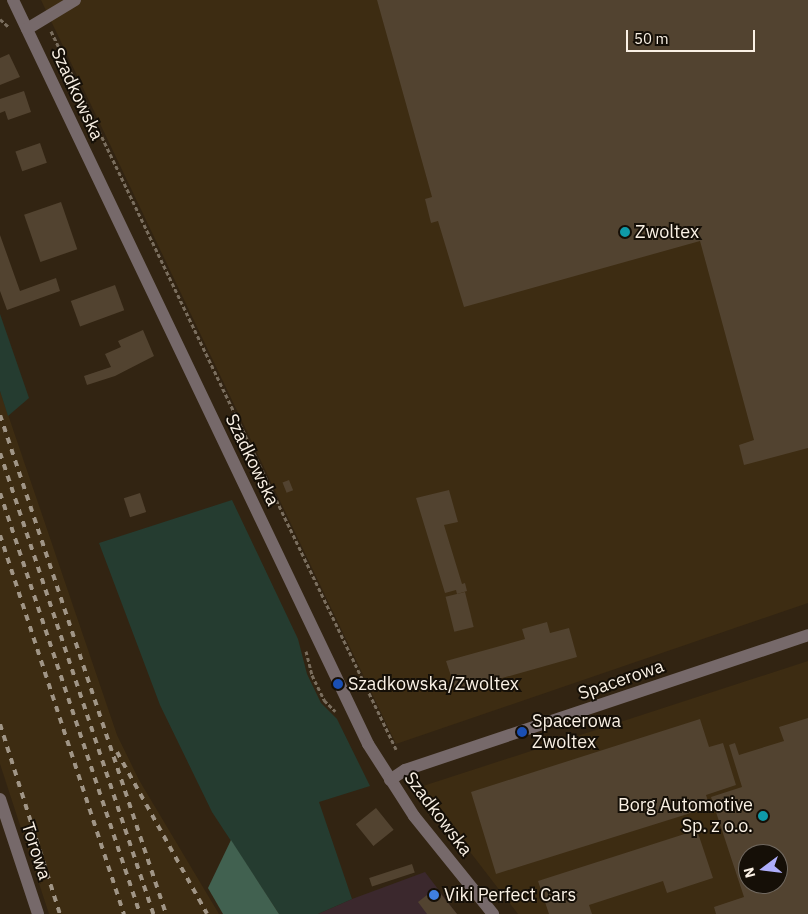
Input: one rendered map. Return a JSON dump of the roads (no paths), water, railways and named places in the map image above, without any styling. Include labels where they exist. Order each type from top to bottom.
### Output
[{"type":"street","name":"Szadkowska","points":[[13,0],[368,744],[390,780],[492,914]]},
{"type":"street","points":[[27,29],[75,0]]},
{"type":"street","name":"Spacerowa","points":[[390,780],[405,770],[808,635]]},
{"type":"street","name":"Torowa","points":[[0,799],[38,914]]},
{"type":"railway","points":[[0,415],[166,914]]},
{"type":"railway","points":[[0,453],[153,914]]},
{"type":"railway","points":[[0,493],[140,914]]},
{"type":"railway","points":[[0,535],[124,914]]},
{"type":"railway","points":[[0,724],[60,914]]},
{"type":"railway","points":[[117,752],[207,914]]},
{"type":"place","name":"Zwoltex","points":[[625,232]]},
{"type":"place","name":"Szadkowska/Zwoltex","points":[[338,684]]},
{"type":"place","name":"Spacerowa Zwoltex","points":[[522,732]]},
{"type":"place","name":"Borg Automotive Sp. z o.o.","points":[[763,816]]},
{"type":"place","name":"Viki Perfect Cars","points":[[434,895]]}]
